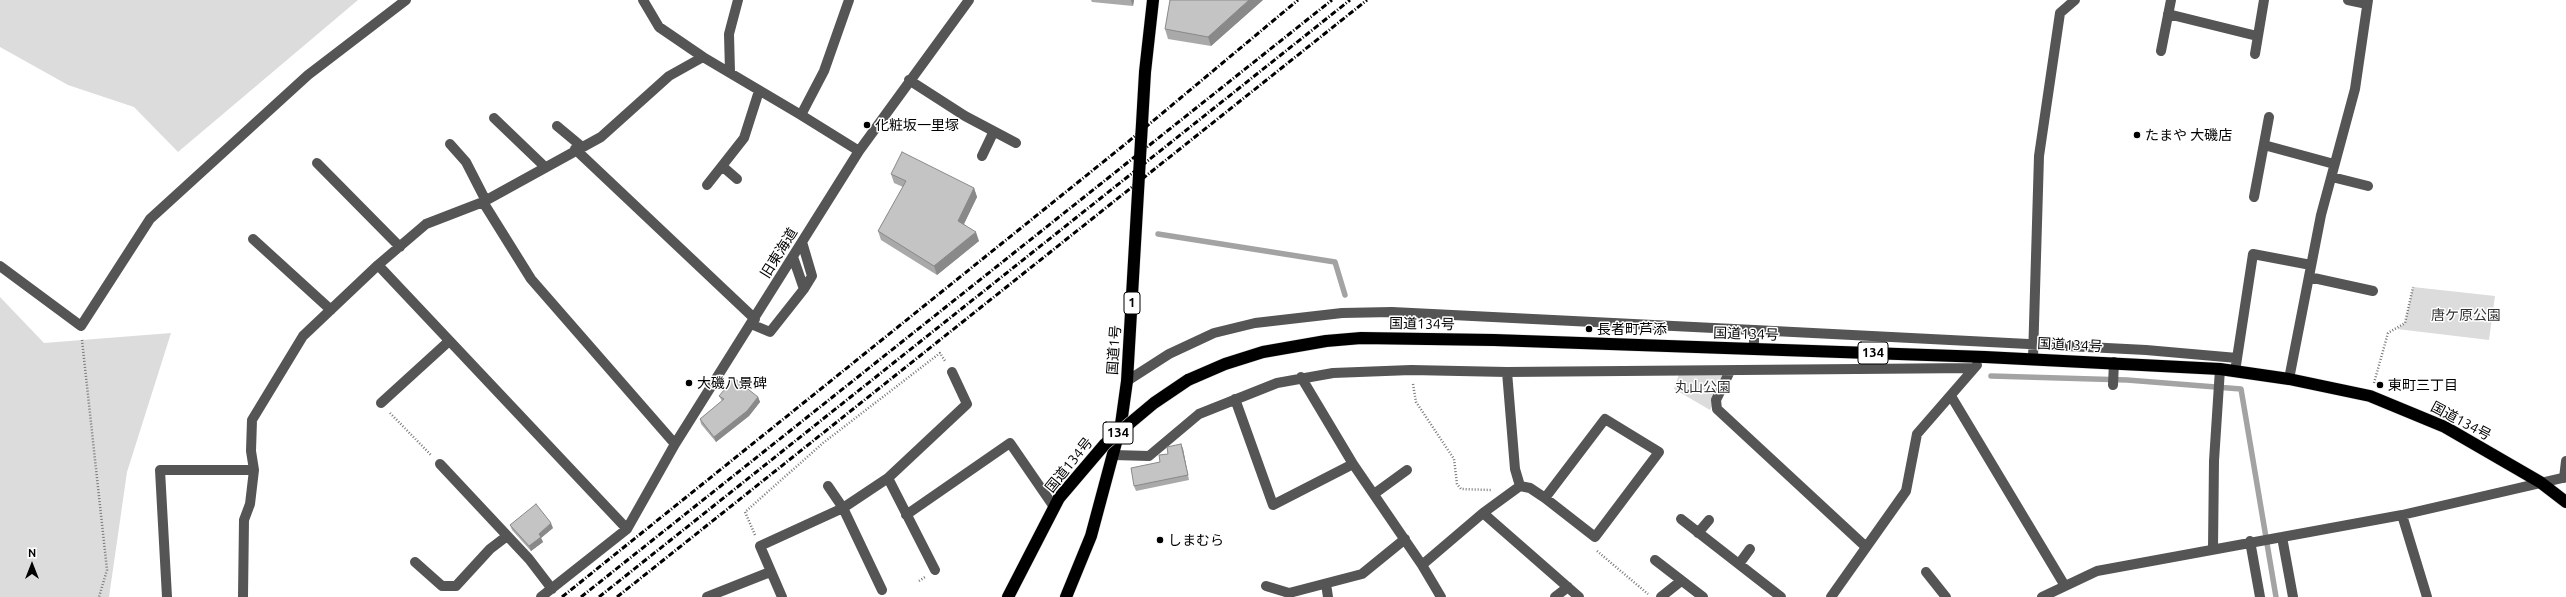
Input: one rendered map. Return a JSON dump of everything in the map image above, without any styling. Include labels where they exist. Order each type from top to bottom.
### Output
[{"type":"highway","name":"国道1号","points":[[1066,597],[1091,536],[1114,455],[1127,381],[1145,72],[1153,0]]},
{"type":"highway","name":"国道134号","points":[[1008,597],[1057,503],[1105,444],[1154,403],[1188,380],[1225,364],[1263,352],[1326,341],[1361,338],[1494,340],[2033,358],[2113,368],[2220,374],[2235,371],[2289,379],[2370,396],[2445,427],[2540,482],[2566,502]]},
{"type":"street","points":[[0,266],[81,326],[150,219],[308,75],[406,0]]},
{"type":"street","points":[[642,0],[659,27],[703,58],[730,72],[859,151]]},
{"type":"street","points":[[730,72],[729,34],[738,0]]},
{"type":"street","points":[[801,115],[824,71],[849,0]]},
{"type":"street","name":"旧東海道","points":[[627,529],[675,444],[859,151],[968,0]]},
{"type":"street","points":[[2033,358],[2039,156],[2060,13],[2075,0]]},
{"type":"street","points":[[2161,51],[2171,0]]},
{"type":"street","points":[[2255,54],[2264,0]]},
{"type":"street","points":[[2289,379],[2320,215],[2332,177],[2334,164],[2355,89],[2367,2],[2348,0]]},
{"type":"street","points":[[2168,14],[2257,36]]},
{"type":"street","points":[[243,597],[244,520],[250,504],[254,470],[251,451],[252,420],[304,336],[378,265],[426,224],[484,202],[544,166],[600,137],[670,76],[703,58]]},
{"type":"street","points":[[909,80],[993,133],[1016,143]]},
{"type":"street","points":[[707,185],[744,138],[759,91]]},
{"type":"street","points":[[2254,197],[2269,117]]},
{"type":"street","points":[[494,118],[544,166]]},
{"type":"street","points":[[557,126],[753,321],[770,332],[804,289],[812,276],[802,242]]},
{"type":"street","points":[[982,156],[993,133]]},
{"type":"street","points":[[450,144],[466,162],[484,202],[531,279],[675,444]]},
{"type":"street","points":[[2264,145],[2334,164]]},
{"type":"street","points":[[317,163],[400,247]]},
{"type":"street","points":[[722,166],[737,179]]},
{"type":"street","points":[[2332,177],[2368,186]]},
{"type":"street","points":[[253,239],[331,310]]},
{"type":"street","points":[[2235,371],[2253,254],[2311,265]]},
{"type":"street","points":[[793,257],[804,289]]},
{"type":"street","points":[[378,265],[448,342],[627,529],[541,597]]},
{"type":"street","points":[[2309,277],[2373,291]]},
{"type":"street","points":[[1127,381],[1169,354],[1214,333],[1255,323],[1342,313],[1399,312],[2171,351],[2237,358]]},
{"type":"street","points":[[1754,330],[1754,349]]},
{"type":"street","points":[[382,403],[448,342]]},
{"type":"street","points":[[1831,597],[1906,491],[1917,434],[1934,412],[1951,396],[1973,368],[1985,357]]},
{"type":"street","points":[[1114,455],[1149,456],[1199,414],[1277,383],[1333,373],[1411,370],[1507,372],[1973,368]]},
{"type":"street","points":[[2113,368],[2113,385]]},
{"type":"street","points":[[1730,371],[1716,400],[1717,409],[1866,547]]},
{"type":"street","points":[[782,597],[760,546],[843,508],[888,478],[967,404],[952,372]]},
{"type":"street","points":[[1507,372],[1517,487]]},
{"type":"street","points":[[2213,548],[2214,461],[2220,374]]},
{"type":"street","points":[[1301,378],[1353,464],[1405,539],[1441,597]]},
{"type":"street","points":[[1951,396],[2065,586]]},
{"type":"street","points":[[1235,399],[1272,505],[1353,464]]},
{"type":"street","points":[[1422,565],[1517,487],[1530,488],[1595,537],[1658,452],[1605,419],[1545,498]]},
{"type":"street","points":[[906,515],[1010,443],[1057,503]]},
{"type":"street","points":[[440,464],[507,536],[552,589]]},
{"type":"street","points":[[167,597],[160,470],[254,470]]},
{"type":"street","points":[[1374,494],[1407,470]]},
{"type":"street","points":[[2042,597],[2097,571],[2213,548],[2278,538],[2402,515],[2540,482],[2565,471]]},
{"type":"street","points":[[888,478],[935,570]]},
{"type":"street","points":[[828,486],[843,508],[882,590]]},
{"type":"street","points":[[1483,514],[1579,597]]},
{"type":"street","points":[[2402,515],[2427,597]]},
{"type":"street","points":[[1680,519],[1781,597]]},
{"type":"street","points":[[1698,533],[1709,520]]},
{"type":"street","points":[[416,562],[442,586],[448,588],[456,586],[490,549],[507,536]]},
{"type":"street","points":[[2278,538],[2293,597]]},
{"type":"street","points":[[1266,586],[1289,593],[1362,574],[1405,539]]},
{"type":"street","points":[[2254,541],[2260,597]]},
{"type":"street","points":[[1739,564],[1750,549]]},
{"type":"street","points":[[1655,560],[1680,581],[1703,597]]},
{"type":"street","points":[[708,597],[770,572]]},
{"type":"street","points":[[1926,572],[1946,597]]},
{"type":"street","points":[[1661,597],[1680,581]]},
{"type":"street","points":[[1326,584],[1328,597]]},
{"type":"street","points":[[1555,597],[1568,587]]},
{"type":"path","points":[[2374,386],[2388,333],[2405,323],[2413,287]]},
{"type":"path","points":[[81,326],[107,570],[99,597]]},
{"type":"path","points":[[760,546],[745,512],[824,443],[940,353],[952,372]]},
{"type":"path","points":[[1411,370],[1416,402],[1450,451],[1454,459],[1457,484],[1460,489],[1517,487]]},
{"type":"path","points":[[382,403],[440,464]]},
{"type":"green space","points":[[0,0],[358,0],[178,152],[134,107],[68,85],[0,47]]},
{"type":"green space","name":"唐ケ原公園","points":[[2413,287],[2495,296],[2489,340],[2397,329],[2405,323]]},
{"type":"green space","points":[[0,297],[44,343],[171,333],[127,472],[109,597],[0,597]]},
{"type":"green space","name":"丸山公園","points":[[1680,371],[1730,371],[1710,410],[1674,389]]},
{"type":"building","points":[[1170,0],[1249,0],[1208,37],[1165,29]]},
{"type":"building","points":[[902,152],[974,188],[958,221],[976,232],[934,266],[878,231],[906,181],[891,174]]},
{"type":"building","points":[[734,378],[758,397],[747,411],[714,437],[700,419],[724,399],[719,396]]},
{"type":"building","points":[[1181,444],[1188,475],[1134,486],[1131,468],[1160,462],[1159,455],[1168,454],[1167,447]]},
{"type":"building","points":[[536,504],[551,523],[539,534],[541,537],[529,546],[510,525]]},
{"type":"waterway","points":[[1158,234],[1335,262],[1345,295]]},
{"type":"waterway","points":[[1991,376],[2127,380],[2241,389],[2276,597]]},
{"type":"railway","points":[[562,597],[1123,146],[1298,0]]},
{"type":"railway","points":[[581,597],[1332,0]]},
{"type":"railway","points":[[599,597],[1350,0]]},
{"type":"railway","points":[[617,597],[1367,0]]},
{"type":"place","name":"化粧坂一里塚","points":[[867,125]]},
{"type":"place","name":"たまや 大磯店","points":[[2137,135]]},
{"type":"place","name":"長者町芦添","points":[[1589,329]]},
{"type":"place","name":"大磯八景碑","points":[[689,383]]},
{"type":"place","name":"東町三丁目","points":[[2380,385]]},
{"type":"place","name":"しまむら","points":[[1160,540]]}]
